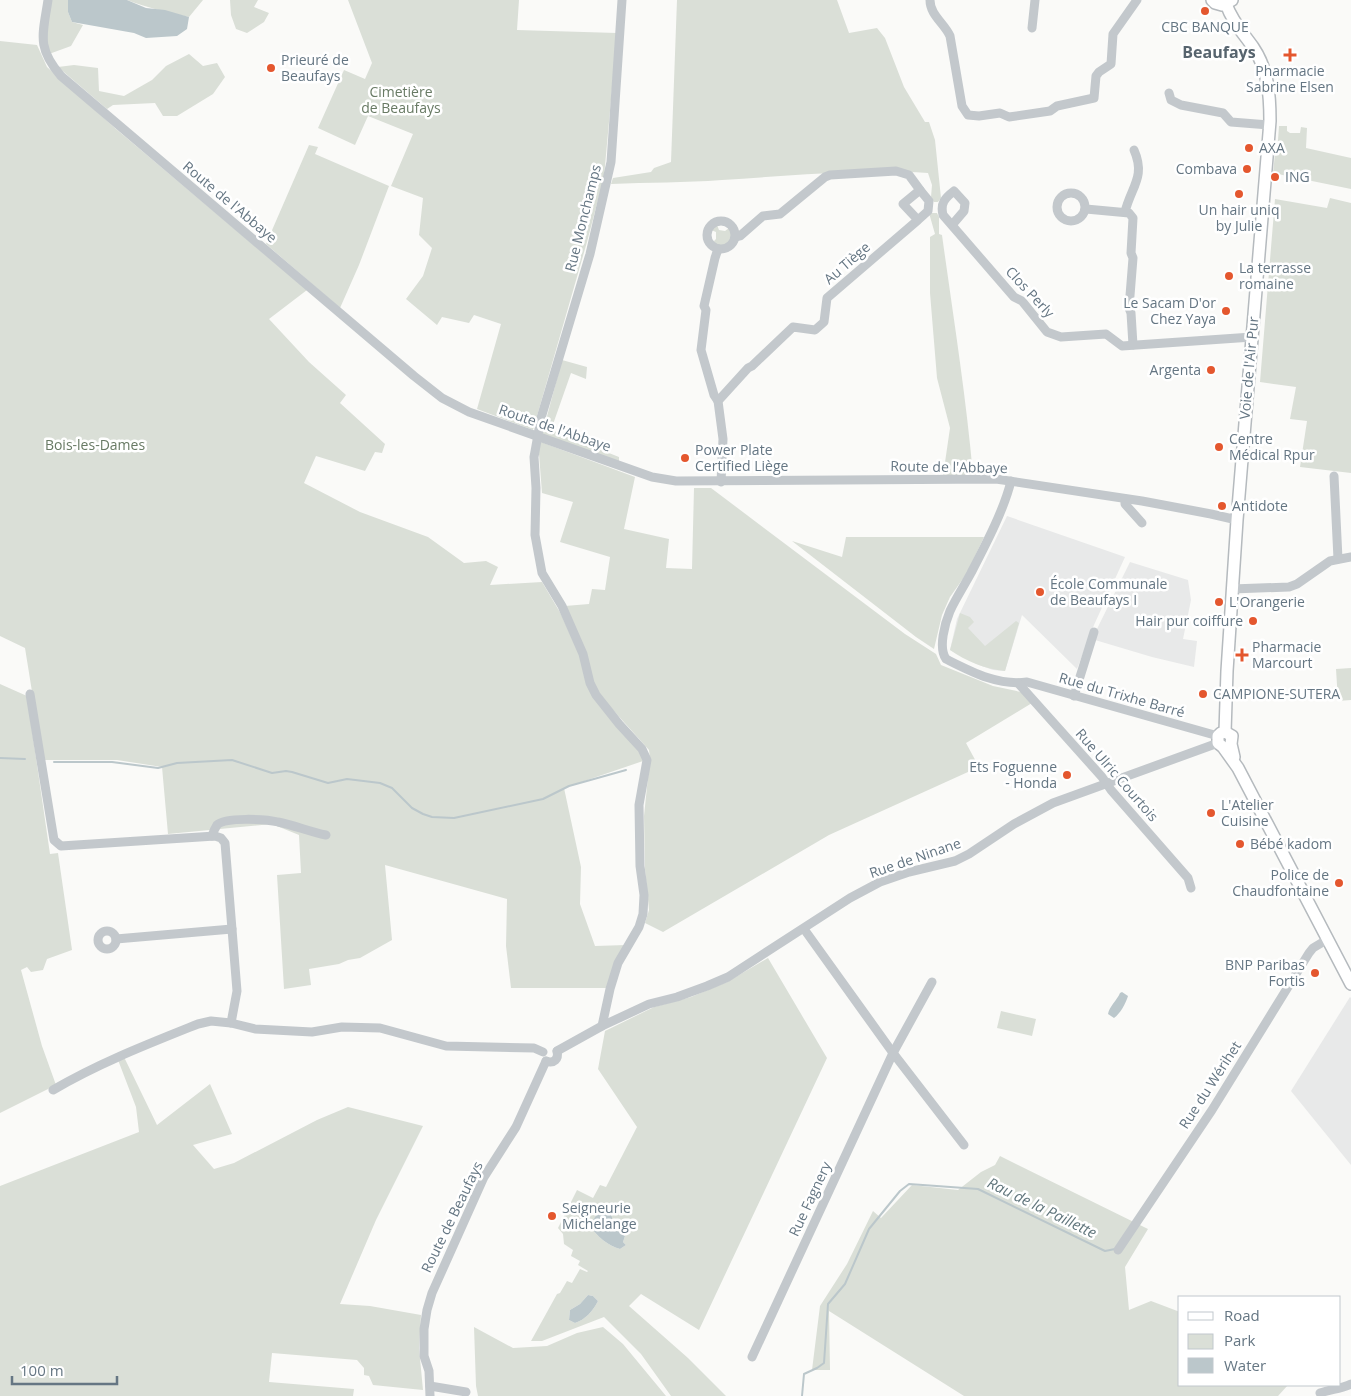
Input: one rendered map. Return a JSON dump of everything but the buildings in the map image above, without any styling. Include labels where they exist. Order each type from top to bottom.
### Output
[{"type":"main road","points":[[1212,0],[1219,4],[1229,2]]},
{"type":"main road","name":"Voie de l'Air Pur","points":[[1223,740],[1237,520],[1270,123],[1269,92],[1266,75],[1260,58],[1229,13],[1229,2]]},
{"type":"main road","points":[[1223,740],[1351,984]]},
{"type":"street","name":"Route de l'Abbaye","points":[[48,0],[43,44],[46,56],[61,76],[407,370],[442,398],[469,412],[657,478],[676,481],[982,479],[1011,481],[1125,499],[1237,520]]},
{"type":"street","name":"Rue Monchamps","points":[[602,1026],[613,976],[644,914],[644,895],[640,866],[639,805],[646,760],[642,749],[596,695],[590,683],[583,654],[564,611],[542,573],[536,535],[534,457],[537,437],[590,254],[610,162],[622,0]]},
{"type":"street","points":[[930,0],[930,6],[934,14],[950,36],[962,106],[968,115],[979,116],[1000,113],[1009,117],[1050,111],[1057,106],[1094,98],[1098,72],[1111,64],[1113,34],[1137,0]]},
{"type":"street","points":[[1032,28],[1035,0]]},
{"type":"street","points":[[1169,93],[1171,100],[1181,105],[1222,113],[1231,122],[1270,123]]},
{"type":"street","points":[[1126,212],[1128,200],[1136,187],[1138,172],[1139,161],[1134,150]]},
{"type":"street","name":"Au Tiège","points":[[718,249],[730,246],[736,237],[740,236],[763,216],[780,214],[824,177],[830,175],[896,171],[909,175],[929,200],[928,211],[827,298],[824,322],[815,330],[793,327],[748,368],[718,401]]},
{"type":"street","points":[[918,220],[903,204],[920,190]]},
{"type":"street","points":[[1086,209],[1126,212],[1133,218],[1131,253],[1133,258],[1129,308],[1133,345]]},
{"type":"street","points":[[721,482],[723,439],[718,401],[714,395],[701,350],[706,310],[704,306],[718,249],[712,246],[707,234],[713,223],[720,220],[732,224],[736,237]]},
{"type":"street","name":"Clos Perly","points":[[952,225],[1014,297],[1022,301],[1047,332],[1061,337],[1106,334],[1122,346],[1252,337]]},
{"type":"street","points":[[1334,476],[1338,559]]},
{"type":"street","name":"Rue du Trixhe Barré","points":[[1011,481],[1008,494],[950,612],[942,650],[946,659],[979,675],[1011,683],[1027,682],[1223,740]]},
{"type":"street","points":[[1125,499],[1125,504],[1142,523]]},
{"type":"street","points":[[1232,589],[1289,587],[1298,584],[1330,561],[1351,557]]},
{"type":"street","points":[[1074,696],[1094,632]]},
{"type":"street","name":"Rue Ulric Courtois","points":[[1018,683],[1107,782],[1111,790],[1188,878],[1191,888]]},
{"type":"street","points":[[30,694],[54,840],[61,846],[212,836],[221,838],[225,843],[237,991],[231,1023]]},
{"type":"street","name":"Rue de Ninane","points":[[545,1057],[546,1048],[551,1047],[557,1051],[602,1026],[649,1004],[677,997],[728,977],[850,898],[880,882],[909,872],[955,861],[1046,806],[1223,740]]},
{"type":"street","points":[[212,836],[216,826],[225,821],[238,820],[278,822],[326,835]]},
{"type":"street","points":[[116,939],[232,928]]},
{"type":"street","points":[[804,929],[893,1053],[964,1145]]},
{"type":"street","name":"Rue du Wérihet","points":[[1118,1250],[1212,1110],[1309,953],[1313,948],[1328,939]]},
{"type":"street","name":"Rue Fagnery","points":[[752,1357],[893,1053],[932,982]]},
{"type":"street","points":[[53,1090],[102,1064],[198,1024],[211,1021],[231,1023],[256,1029],[312,1032],[342,1027],[380,1028],[446,1046],[534,1048],[545,1057]]},
{"type":"street","name":"Route de Beaufays","points":[[430,1396],[429,1371],[424,1356],[426,1310],[484,1177],[516,1127],[545,1057]]},
{"type":"street","points":[[1320,1393],[1351,1384]]},
{"type":"street","points":[[430,1386],[466,1392]]},
{"type":"shaded area","name":"École Communale de Beaufays I","points":[[1007,516],[1125,557],[1094,625],[1077,669],[1022,615],[1005,671],[993,670],[979,665],[950,650],[957,619]]},
{"type":"shaded area","points":[[1130,562],[1188,580],[1191,600],[1183,639],[1197,641],[1194,667],[1095,640],[1096,631]]},
{"type":"shaded area","points":[[1351,998],[1351,1165],[1291,1091]]},
{"type":"green space","points":[[50,0],[68,0],[68,12],[72,22],[83,25],[71,46],[49,54],[44,39]]},
{"type":"green space","points":[[127,0],[203,0],[189,17],[150,8]]},
{"type":"green space","points":[[230,0],[258,0],[254,7],[269,13],[264,22],[247,33],[236,29],[231,15]]},
{"type":"green space","name":"Cimetière de Beaufays","points":[[348,0],[519,0],[517,30],[617,33],[604,177],[533,430],[477,409],[501,324],[474,315],[469,323],[442,317],[437,325],[406,299],[423,276],[432,248],[419,235],[423,198],[391,186],[413,134],[368,116],[355,145],[318,128],[344,70],[365,79],[372,63]]},
{"type":"green space","points":[[677,0],[837,0],[849,33],[877,28],[885,38],[904,87],[925,122],[929,122],[935,140],[941,198],[938,202],[934,202],[931,197],[932,185],[928,173],[876,171],[708,181],[611,184],[613,178],[651,172],[654,168],[671,162]]},
{"type":"green space","name":"Bois-les-Dames","points":[[0,41],[37,45],[47,67],[116,129],[307,290],[269,319],[309,362],[346,395],[340,403],[385,444],[382,453],[375,452],[365,471],[316,456],[304,483],[360,512],[428,537],[464,563],[486,561],[498,567],[490,585],[542,582],[561,614],[582,661],[590,689],[640,751],[643,761],[564,788],[581,867],[580,904],[595,946],[626,945],[607,988],[511,988],[506,946],[507,899],[385,865],[392,940],[360,958],[309,969],[311,985],[284,989],[277,875],[301,873],[299,835],[272,824],[168,834],[162,767],[117,760],[43,760],[25,648],[0,636]]},
{"type":"green space","points":[[189,54],[203,66],[217,63],[225,77],[213,94],[177,116],[163,116],[155,103],[113,105],[107,109],[58,67],[74,65],[98,68],[99,91],[124,96],[152,80],[166,66]]},
{"type":"green space","points":[[1279,126],[1287,126],[1287,131],[1290,133],[1300,133],[1301,127],[1307,128],[1306,148],[1351,158],[1351,189],[1273,173],[1275,154],[1277,154]]},
{"type":"green space","points":[[309,145],[318,147],[315,154],[389,186],[359,265],[340,308],[266,244]]},
{"type":"green space","points":[[1330,198],[1351,203],[1351,473],[1300,467],[1307,421],[1290,419],[1296,387],[1260,382],[1275,199],[1327,208]]},
{"type":"green space","points":[[929,213],[937,213],[939,217],[939,234],[942,235],[955,325],[973,475],[943,476],[950,428],[937,378],[930,293],[930,237],[935,234]]},
{"type":"green space","points":[[717,225],[719,230],[725,231],[729,228],[732,232],[731,240],[725,245],[720,246],[713,242],[716,239],[716,232],[711,230]]},
{"type":"green space","points":[[562,360],[587,367],[586,379],[571,373],[551,430],[619,457],[619,463],[542,435]]},
{"type":"green space","points":[[538,441],[635,477],[624,529],[669,539],[666,568],[692,569],[694,488],[711,488],[905,634],[936,654],[941,665],[993,686],[1021,692],[1032,703],[966,743],[979,767],[829,835],[663,932],[645,923],[649,910],[645,869],[644,816],[650,758],[649,750],[596,691],[565,606],[589,604],[592,589],[605,590],[610,557],[560,542],[573,502],[542,493]]},
{"type":"green space","points":[[846,537],[984,537],[967,573],[950,597],[942,615],[934,649],[792,541],[842,557]]},
{"type":"green space","points":[[960,613],[970,617],[974,622],[968,628],[985,646],[1016,621],[1019,623],[1005,671],[976,664],[950,650]]},
{"type":"green space","points":[[1351,668],[1351,700],[1338,701],[1336,669]]},
{"type":"green space","points":[[0,684],[27,696],[50,854],[58,853],[72,950],[47,959],[43,970],[31,972],[27,967],[21,970],[42,1046],[56,1085],[0,1113]]},
{"type":"green space","points":[[768,958],[827,1058],[699,1330],[641,1294],[629,1306],[688,1358],[726,1396],[671,1396],[641,1354],[604,1317],[542,1341],[531,1341],[557,1294],[560,1293],[567,1281],[572,1283],[580,1269],[588,1271],[578,1265],[580,1261],[571,1256],[573,1250],[564,1244],[563,1234],[558,1228],[577,1190],[593,1198],[600,1185],[606,1187],[637,1127],[598,1069],[605,1031],[654,1007],[691,997],[727,982]],"holes":[[[606,1208],[611,1215],[612,1224],[625,1236],[623,1242],[626,1245],[620,1249],[611,1246],[603,1240],[590,1226],[597,1215]],[[588,1295],[593,1296],[598,1301],[594,1308],[579,1322],[575,1323],[569,1320],[570,1310],[580,1304]]]},
{"type":"green space","points":[[1001,1011],[1036,1019],[1032,1036],[997,1028]]},
{"type":"green space","points":[[124,1057],[157,1125],[210,1084],[232,1134],[193,1145],[214,1169],[234,1163],[317,1120],[348,1107],[423,1126],[376,1220],[340,1304],[370,1306],[421,1315],[419,1348],[423,1390],[373,1385],[369,1376],[364,1375],[364,1368],[357,1360],[272,1353],[269,1382],[354,1389],[353,1396],[0,1396],[0,1186],[139,1132],[136,1107],[118,1060]]},
{"type":"green space","points":[[1000,1156],[1148,1229],[1125,1267],[1129,1310],[1151,1301],[1178,1311],[1178,1386],[1287,1386],[1278,1396],[964,1396],[829,1311],[830,1370],[812,1370],[820,1306],[847,1264],[873,1211],[881,1218],[912,1185],[958,1190],[981,1172],[995,1165]]},
{"type":"green space","points":[[474,1327],[513,1348],[547,1346],[577,1333],[603,1327],[623,1344],[666,1396],[478,1396]]},
{"type":"water","points":[[68,0],[127,0],[146,8],[165,10],[189,17],[187,29],[177,36],[146,38],[134,33],[72,22],[68,12]]},
{"type":"water","points":[[1122,992],[1128,996],[1126,1002],[1114,1018],[1108,1014],[1111,1006]]},
{"type":"water","points":[[606,1208],[612,1217],[612,1224],[625,1236],[623,1242],[626,1245],[620,1249],[611,1246],[603,1240],[590,1226],[598,1213]]},
{"type":"water","points":[[588,1295],[593,1296],[598,1301],[594,1308],[579,1322],[575,1323],[569,1320],[570,1310],[580,1304]]},
{"type":"waterway","points":[[0,758],[25,759]]},
{"type":"waterway","points":[[54,762],[112,762],[158,768],[177,763],[232,760],[272,773],[292,772],[328,783],[347,779],[380,783],[392,788],[412,808],[423,814],[432,817],[454,818],[543,799],[569,786],[626,770]]},
{"type":"waterway","name":"Rau de la Paillette","points":[[802,1396],[804,1374],[824,1363],[828,1304],[845,1284],[869,1229],[900,1191],[909,1184],[978,1189],[1105,1251],[1115,1249]]},
{"type":"place","name":"CBC BANQUE","points":[[1205,11]]},
{"type":"place","name":"Pharmacie Sabrine Elsen","points":[[1290,55]]},
{"type":"place","name":"Prieuré de Beaufays","points":[[271,68]]},
{"type":"place","name":"AXA","points":[[1249,148]]},
{"type":"place","name":"Combava","points":[[1247,169]]},
{"type":"place","name":"ING","points":[[1275,177]]},
{"type":"place","name":"Un hair uniq by Julie","points":[[1239,194]]},
{"type":"place","name":"La terrasse romaine","points":[[1229,276]]},
{"type":"place","name":"Le Sacam D'or Chez Yaya","points":[[1226,311]]},
{"type":"place","name":"Argenta","points":[[1211,370]]},
{"type":"place","name":"Centre Médical Rpur","points":[[1219,447]]},
{"type":"place","name":"Power Plate Certified Liège","points":[[685,458]]},
{"type":"place","name":"Antidote","points":[[1222,506]]},
{"type":"place","name":"École Communale de Beaufays I","points":[[1040,592]]},
{"type":"place","name":"L'Orangerie","points":[[1219,602]]},
{"type":"place","name":"Hair pur coiffure","points":[[1253,621]]},
{"type":"place","name":"Pharmacie Marcourt","points":[[1242,655]]},
{"type":"place","name":"CAMPIONE-SUTERA","points":[[1203,694]]},
{"type":"place","name":"Ets Foguenne - Honda","points":[[1067,775]]},
{"type":"place","name":"L'Atelier Cuisine","points":[[1211,813]]},
{"type":"place","name":"Bébé kadom","points":[[1240,844]]},
{"type":"place","name":"Police de Chaudfontaine","points":[[1339,883]]},
{"type":"place","name":"BNP Paribas Fortis","points":[[1315,973]]},
{"type":"place","name":"Seigneurie Michelange","points":[[552,1216]]},
{"type":"district","name":"Beaufays","points":[[1219,52]]}]
